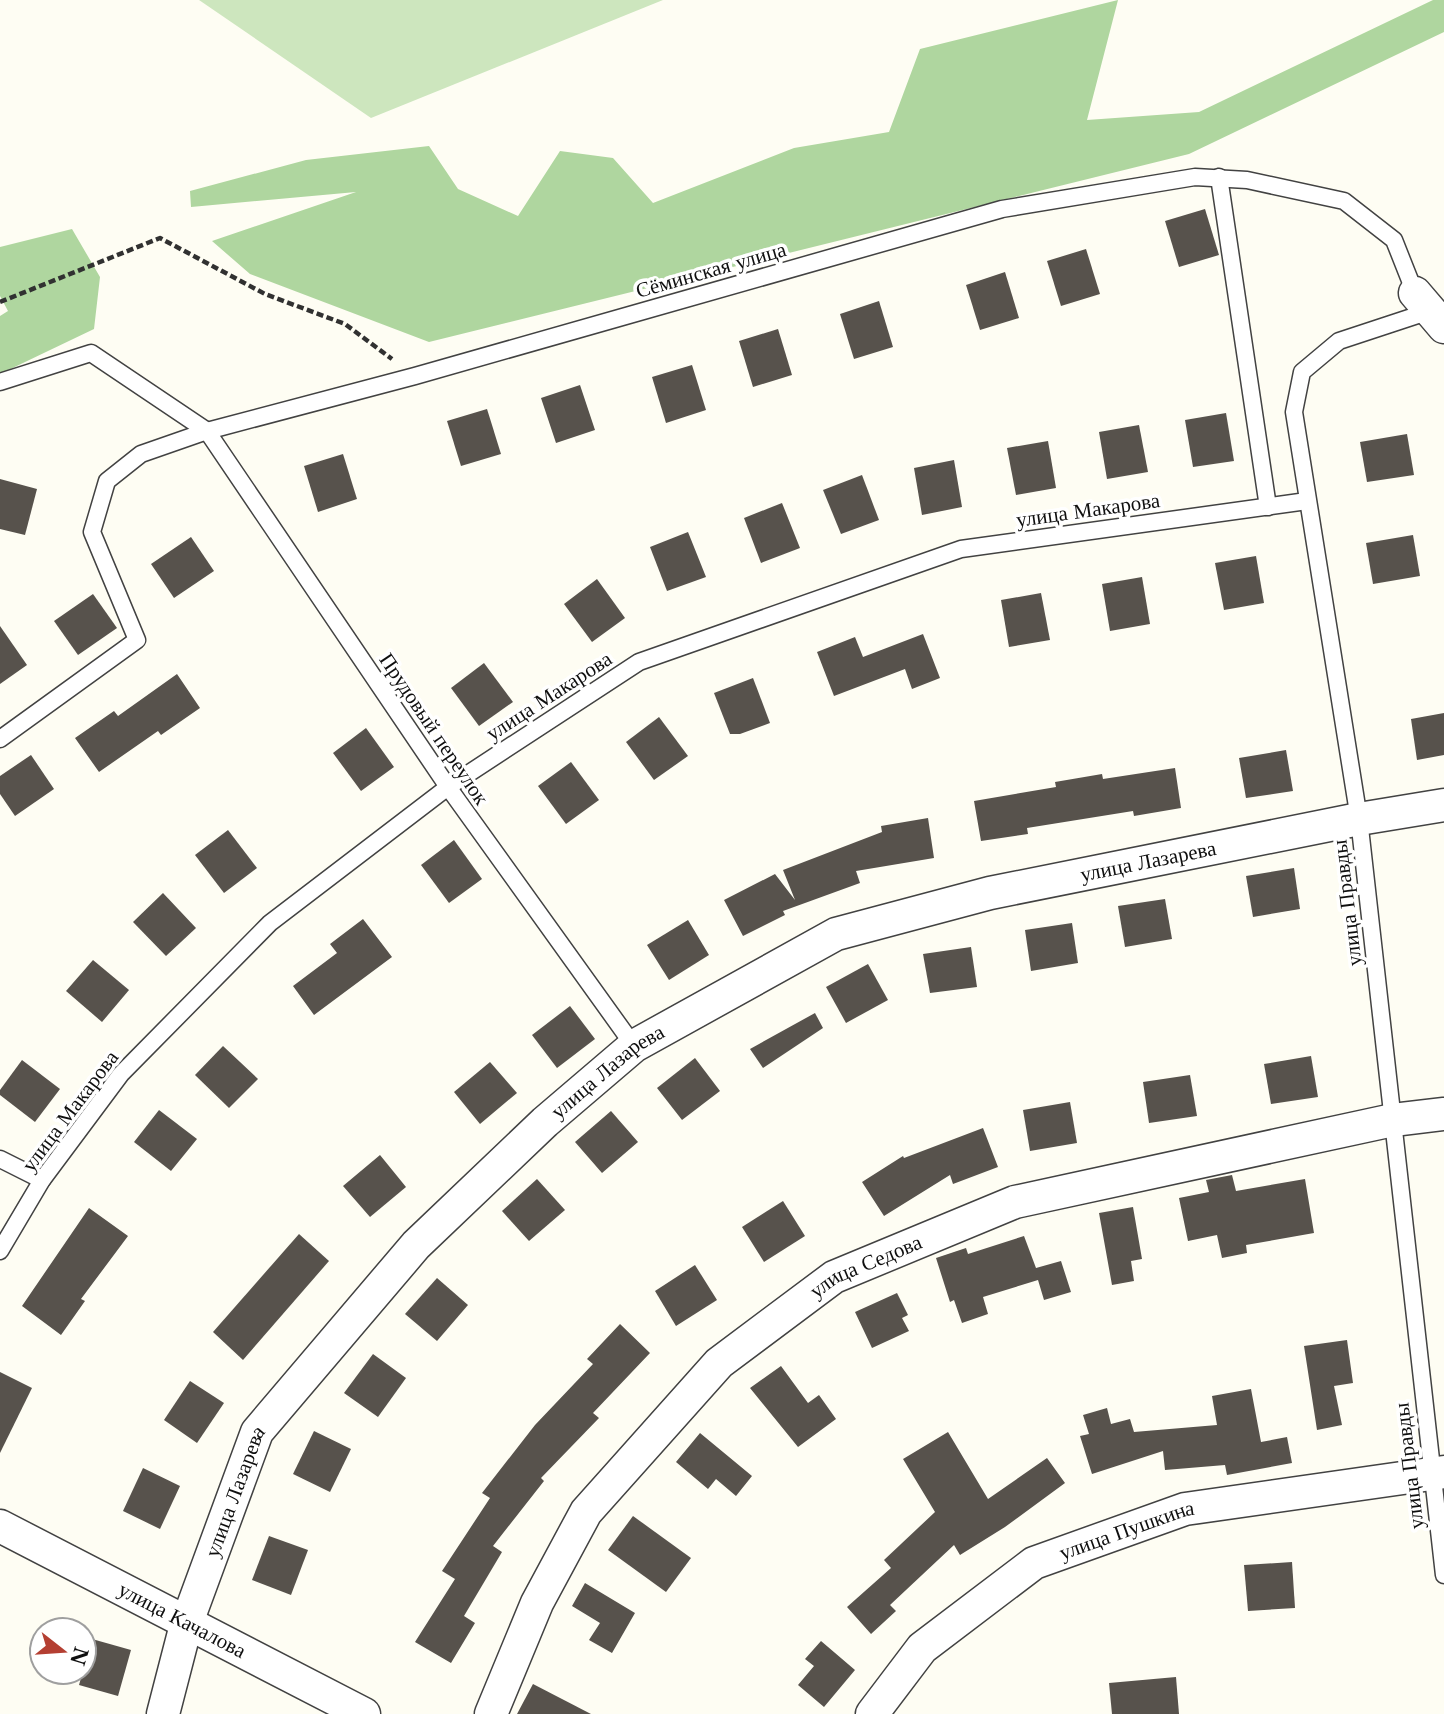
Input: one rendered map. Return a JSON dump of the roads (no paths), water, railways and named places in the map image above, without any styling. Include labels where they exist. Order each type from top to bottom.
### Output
[{"type":"street","name":"улица Лазарева","points":[[163,1714],[186,1625],[257,1432],[416,1245],[545,1122],[634,1046],[836,934],[989,893],[1359,819],[1444,805]]},
{"type":"street","name":"улица Седова","points":[[491,1714],[537,1603],[586,1512],[719,1363],[834,1277],[1015,1202],[1393,1120],[1444,1114]]},
{"type":"street","name":"улица Пушкина","points":[[872,1714],[922,1648],[1034,1563],[1185,1509],[1437,1473]]},
{"type":"street","name":"улица Качалова","points":[[0,1526],[186,1625],[364,1714]]},
{"type":"lane","name":"Сёминская улица","points":[[0,739],[137,640],[92,532],[107,481],[141,454],[207,431],[415,376],[1002,209],[1195,177],[1247,180],[1344,201],[1394,240],[1430,311]]},
{"type":"lane","points":[[1219,177],[1268,507]]},
{"type":"lane","name":"улица Правды","points":[[1430,311],[1339,341],[1302,372],[1294,412],[1359,819],[1437,1473],[1444,1576]]},
{"type":"lane","points":[[0,382],[91,353],[207,431]]},
{"type":"lane","name":"Прудовый переулок","points":[[207,431],[448,788],[634,1046]]},
{"type":"lane","name":"улица Макарова","points":[[0,1251],[42,1180],[121,1074],[270,923],[448,788],[639,662],[961,549],[1307,501]]},
{"type":"lane","points":[[0,1158],[42,1180]]}]
